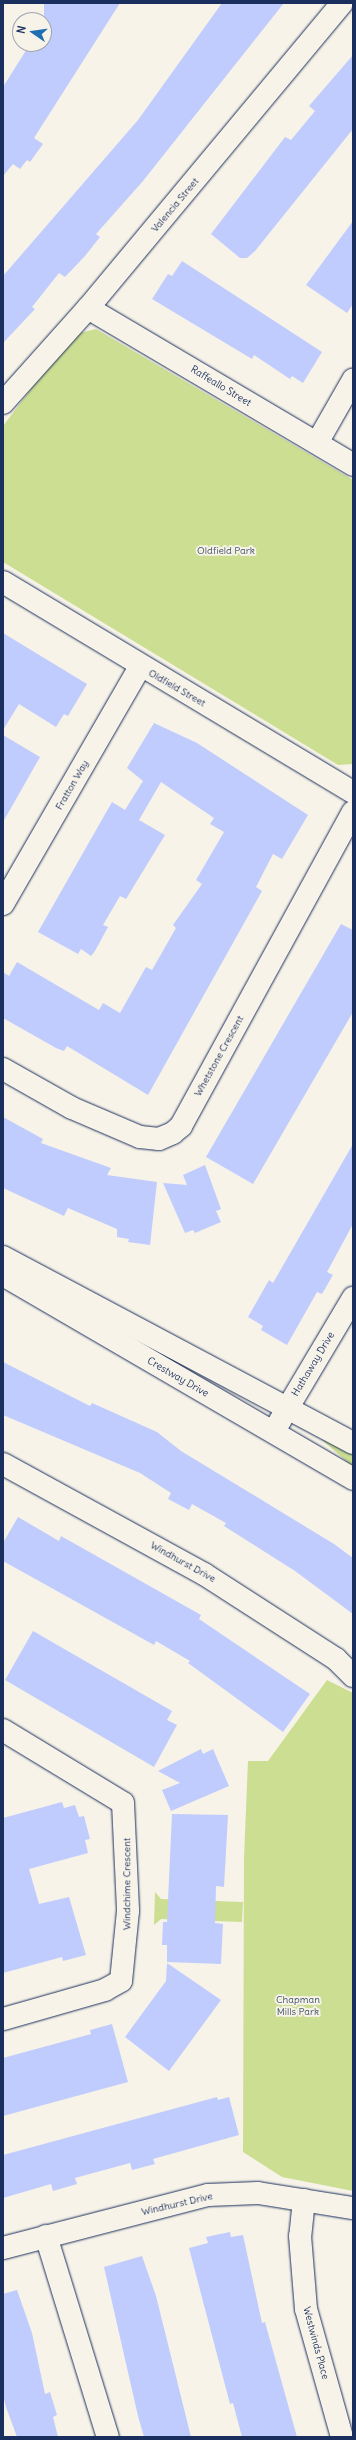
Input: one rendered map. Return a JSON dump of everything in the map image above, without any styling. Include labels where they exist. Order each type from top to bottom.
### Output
[{"type":"street","name":"Valencia Street","points":[[3,403],[88,308],[342,3]]},
{"type":"street","name":"Raffeallo Street","points":[[88,308],[353,465]]},
{"type":"street","points":[[317,443],[353,380]]},
{"type":"street","name":"Oldfield Street","points":[[3,582],[140,667],[353,792]]},
{"type":"street","name":"Fratton Way","points":[[3,904],[140,667]]},
{"type":"street","name":"Whetstone Crescent","points":[[3,1069],[72,1108],[140,1136],[159,1140],[173,1133],[181,1126],[353,812]]},
{"type":"street","points":[[3,1257],[288,1406],[353,1443]]},
{"type":"street","name":"Crestway Drive","points":[[3,1275],[274,1430],[353,1480]]},
{"type":"street","name":"Hathaway Drive","points":[[274,1430],[353,1298]]},
{"type":"street","name":"Windhurst Drive","points":[[3,1464],[204,1574],[336,1659],[353,1676]]},
{"type":"street","name":"Windchime Crescent","points":[[3,1730],[123,1803],[128,1911],[121,1981],[105,1990],[3,2019]]},
{"type":"street","name":"Windhurst Drive","points":[[3,2248],[208,2196],[246,2192],[353,2208]]},
{"type":"street","name":"Westwinds Place","points":[[304,2200],[300,2236],[306,2309],[342,2437]]},
{"type":"street","points":[[46,2236],[108,2437]]},
{"type":"green space","name":"Oldfield Park","points":[[96,329],[353,480],[353,764],[338,765],[3,562],[3,426],[72,335]]},
{"type":"green space","points":[[324,1437],[353,1453],[353,1467],[322,1440]]},
{"type":"green space","name":"Chapman Mills Park","points":[[327,1680],[353,1693],[353,2191],[282,2177],[243,2152],[244,1858],[248,1761],[268,1761]]},
{"type":"green space","points":[[155,1892],[161,1899],[243,1902],[242,1922],[161,1919],[154,1925]]},
{"type":"building","points":[[44,3],[120,3],[34,138],[43,144],[30,162],[27,160],[20,169],[13,164],[3,176],[3,87],[25,52],[52,52],[52,12],[44,12]]},
{"type":"building","points":[[222,3],[284,3],[143,181],[96,234],[100,237],[85,256],[65,277],[59,273],[32,307],[35,309],[3,343],[3,276],[138,120]]},
{"type":"building","points":[[353,55],[353,129],[255,251],[247,258],[240,258],[211,234],[285,137],[291,140],[315,111],[309,106]]},
{"type":"building","points":[[353,221],[353,304],[347,313],[306,285]]},
{"type":"building","points":[[182,261],[322,352],[303,383],[292,376],[290,379],[254,355],[252,359],[152,299],[168,274],[172,276]]},
{"type":"building","points":[[3,633],[87,684],[68,716],[64,714],[56,727],[19,704],[3,730]]},
{"type":"building","points":[[154,723],[197,743],[308,815],[282,859],[273,854],[256,887],[262,891],[148,1095],[67,1046],[64,1051],[56,1048],[3,1018],[3,972],[9,976],[17,962],[99,1010],[103,1003],[120,1013],[146,967],[152,970],[176,928],[173,925],[202,884],[196,880],[224,832],[210,824],[214,818],[161,782],[139,820],[165,835],[126,899],[120,896],[103,925],[108,927],[91,956],[81,949],[78,954],[38,932],[112,802],[125,810],[143,781],[127,768]]},
{"type":"building","points":[[3,735],[40,757],[3,822]]},
{"type":"building","points":[[341,924],[353,930],[353,1012],[253,1184],[206,1157]]},
{"type":"building","points":[[3,1117],[43,1139],[41,1143],[111,1168],[107,1175],[157,1182],[150,1245],[128,1242],[129,1239],[117,1237],[117,1229],[68,1208],[64,1216],[3,1188]]},
{"type":"building","points":[[353,1144],[353,1224],[327,1272],[333,1275],[322,1294],[317,1292],[287,1345],[261,1330],[263,1326],[248,1317],[269,1280],[273,1283]]},
{"type":"building","points":[[205,1165],[221,1209],[216,1211],[221,1222],[195,1233],[193,1230],[185,1233],[163,1183],[187,1185],[183,1175]]},
{"type":"building","points":[[3,1362],[90,1406],[92,1403],[157,1432],[181,1451],[334,1544],[353,1558],[353,1614],[295,1571],[224,1526],[226,1523],[192,1504],[189,1510],[168,1499],[171,1493],[140,1473],[3,1415]]},
{"type":"building","points":[[18,1517],[59,1541],[61,1536],[201,1615],[199,1619],[310,1694],[283,1732],[188,1663],[190,1661],[156,1641],[154,1645],[3,1561],[3,1543]]},
{"type":"building","points":[[33,1631],[172,1711],[167,1720],[177,1725],[154,1767],[5,1680]]},
{"type":"building","points":[[201,1749],[203,1754],[213,1749],[229,1786],[171,1811],[162,1790],[180,1783],[158,1771]]},
{"type":"building","points":[[62,1802],[64,1808],[75,1805],[79,1817],[84,1816],[90,1839],[85,1840],[88,1853],[29,1869],[39,1904],[69,1897],[86,1955],[63,1961],[62,1957],[3,1973],[3,1818]]},
{"type":"building","points":[[172,1814],[228,1815],[224,1887],[216,1886],[215,1923],[223,1924],[221,1964],[167,1962],[167,1945],[162,1945],[163,1922],[167,1922]]},
{"type":"building","points":[[167,1963],[221,2000],[169,2071],[125,2037],[166,1981]]},
{"type":"building","points":[[112,2024],[128,2082],[3,2116],[3,2058],[91,2034],[90,2030]]},
{"type":"building","points":[[217,2097],[218,2100],[229,2097],[239,2135],[153,2159],[155,2164],[132,2170],[130,2163],[75,2178],[77,2184],[53,2191],[51,2184],[3,2198],[3,2155]]},
{"type":"building","points":[[230,2232],[231,2237],[243,2235],[262,2323],[265,2322],[297,2437],[242,2437],[233,2403],[230,2404],[189,2248],[208,2243],[206,2237]]},
{"type":"building","points":[[142,2256],[156,2296],[191,2437],[144,2437],[138,2416],[104,2267]]},
{"type":"building","points":[[17,2290],[32,2333],[45,2394],[50,2392],[57,2415],[53,2417],[58,2437],[17,2437],[6,2407],[3,2395],[3,2294]]}]
